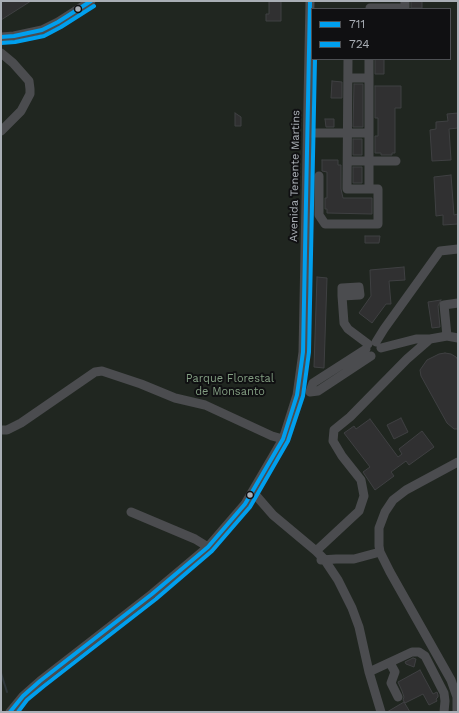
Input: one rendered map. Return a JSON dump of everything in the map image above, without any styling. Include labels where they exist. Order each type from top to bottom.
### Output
[{"type":"street","points":[[1,37],[14,36],[42,30],[74,13],[91,1]]},
{"type":"street","name":"Avenida Tenente Martins","points":[[10,712],[23,696],[40,681],[152,594],[208,547],[230,523],[253,492],[283,439],[297,395],[303,352],[310,1]]},
{"type":"street","points":[[370,8],[405,8]]},
{"type":"street","points":[[1,53],[13,63],[29,81],[30,89],[30,94],[21,111],[1,131]]},
{"type":"street","points":[[319,176],[319,215],[325,224],[378,224],[378,189],[347,189],[348,60]]},
{"type":"street","points":[[368,189],[369,60]]},
{"type":"street","points":[[348,78],[369,78]]},
{"type":"street","points":[[308,133],[369,133]]},
{"type":"street","points":[[348,160],[396,161]]},
{"type":"street","points":[[297,395],[304,395],[310,392],[318,391],[373,348],[384,329],[440,251],[458,249]]},
{"type":"street","points":[[342,296],[344,323],[348,330],[373,348],[416,339],[430,339],[447,336],[458,338]]},
{"type":"street","points":[[447,336],[444,305],[458,304]]},
{"type":"street","points":[[316,551],[359,511],[364,496],[361,480],[342,456],[333,441],[334,430],[350,417],[407,359],[430,339]]},
{"type":"street","points":[[1,430],[7,430],[20,423],[95,372],[102,371],[141,384],[175,398],[206,405],[272,436],[283,439]]},
{"type":"street","points":[[456,712],[457,697],[451,680],[380,552],[379,528],[385,512],[393,500],[406,490],[458,462]]},
{"type":"street","points":[[253,492],[274,515],[316,551],[338,580],[352,608],[359,627],[369,672],[381,712]]},
{"type":"street","points":[[131,512],[195,539],[208,547]]},
{"type":"street","points":[[322,560],[354,559],[380,552]]},
{"type":"street","points":[[369,672],[412,652],[419,652],[425,656],[444,693],[444,712]]},
{"type":"street","points":[[390,663],[394,672],[391,682],[398,697]]},
{"type":"green space","name":"Parque Florestal de Monsanto","points":[[1,1],[458,1],[458,712],[1,712]]},
{"type":"building","points":[[1,1],[31,1],[1,20]]},
{"type":"building","points":[[269,1],[281,1],[281,21],[266,21],[266,14],[269,14]]},
{"type":"building","points":[[411,1],[422,1],[422,8],[411,8]]},
{"type":"building","points":[[375,60],[384,60],[384,74],[375,74]]},
{"type":"building","points":[[332,81],[342,82],[342,98],[331,98]]},
{"type":"building","points":[[354,84],[363,84],[363,127],[353,127]]},
{"type":"building","points":[[375,86],[401,86],[401,108],[395,108],[395,153],[392,153],[392,155],[381,155],[381,153],[375,153],[375,136],[378,136],[378,118],[375,118]]},
{"type":"building","points":[[235,113],[241,117],[241,126],[235,126]]},
{"type":"building","points":[[458,113],[458,128],[449,129],[451,160],[432,161],[430,130],[436,129],[436,122],[448,121],[447,114]]},
{"type":"building","points":[[325,119],[334,119],[334,127],[326,127]]},
{"type":"building","points":[[353,139],[362,139],[362,155],[353,155]]},
{"type":"building","points":[[322,160],[338,160],[338,165],[341,165],[341,189],[343,198],[372,198],[372,214],[327,213],[327,209],[325,209],[325,198],[327,198],[327,172],[322,171]]},
{"type":"building","points":[[353,167],[362,167],[362,183],[353,183]]},
{"type":"building","points":[[451,175],[454,215],[458,214],[458,224],[443,225],[443,215],[436,216],[434,177]]},
{"type":"building","points":[[365,236],[380,236],[379,243],[365,243]]},
{"type":"building","points":[[404,267],[405,280],[389,281],[391,304],[386,304],[372,323],[359,313],[371,296],[370,270]]},
{"type":"building","points":[[317,277],[327,278],[324,368],[314,367]]},
{"type":"building","points":[[441,300],[438,306],[440,327],[432,328],[428,302]]},
{"type":"building","points":[[439,354],[451,354],[458,360],[458,429],[454,429],[447,423],[421,376],[420,370],[427,360]]},
{"type":"building","points":[[401,418],[408,432],[394,439],[387,425]]},
{"type":"building","points":[[370,419],[398,457],[402,454],[399,449],[422,431],[434,447],[409,465],[406,461],[391,472],[394,476],[375,490],[363,472],[370,467],[344,433],[354,426],[356,429]]},
{"type":"building","points":[[413,658],[416,659],[414,667],[406,664],[405,662]]},
{"type":"building","points":[[420,670],[433,694],[437,692],[437,701],[429,705],[423,694],[405,703],[398,682]]},
{"type":"building","points":[[404,702],[410,712],[387,712]]},
{"type":"waterway","points":[[1,673],[7,692]]},
{"type":"transit line","name":"711","points":[[1,37],[14,36],[42,30],[58,22],[91,1]]},
{"type":"transit line","name":"711","points":[[10,712],[23,696],[40,681],[152,594],[208,547],[245,504],[283,439],[297,395],[303,352],[310,1]]},
{"type":"transit line","name":"724","points":[[1,43],[15,42],[44,36],[94,6]]},
{"type":"transit line","name":"724","points":[[18,712],[27,700],[156,599],[212,551],[250,507],[288,441],[303,396],[309,352],[315,60]]}]
